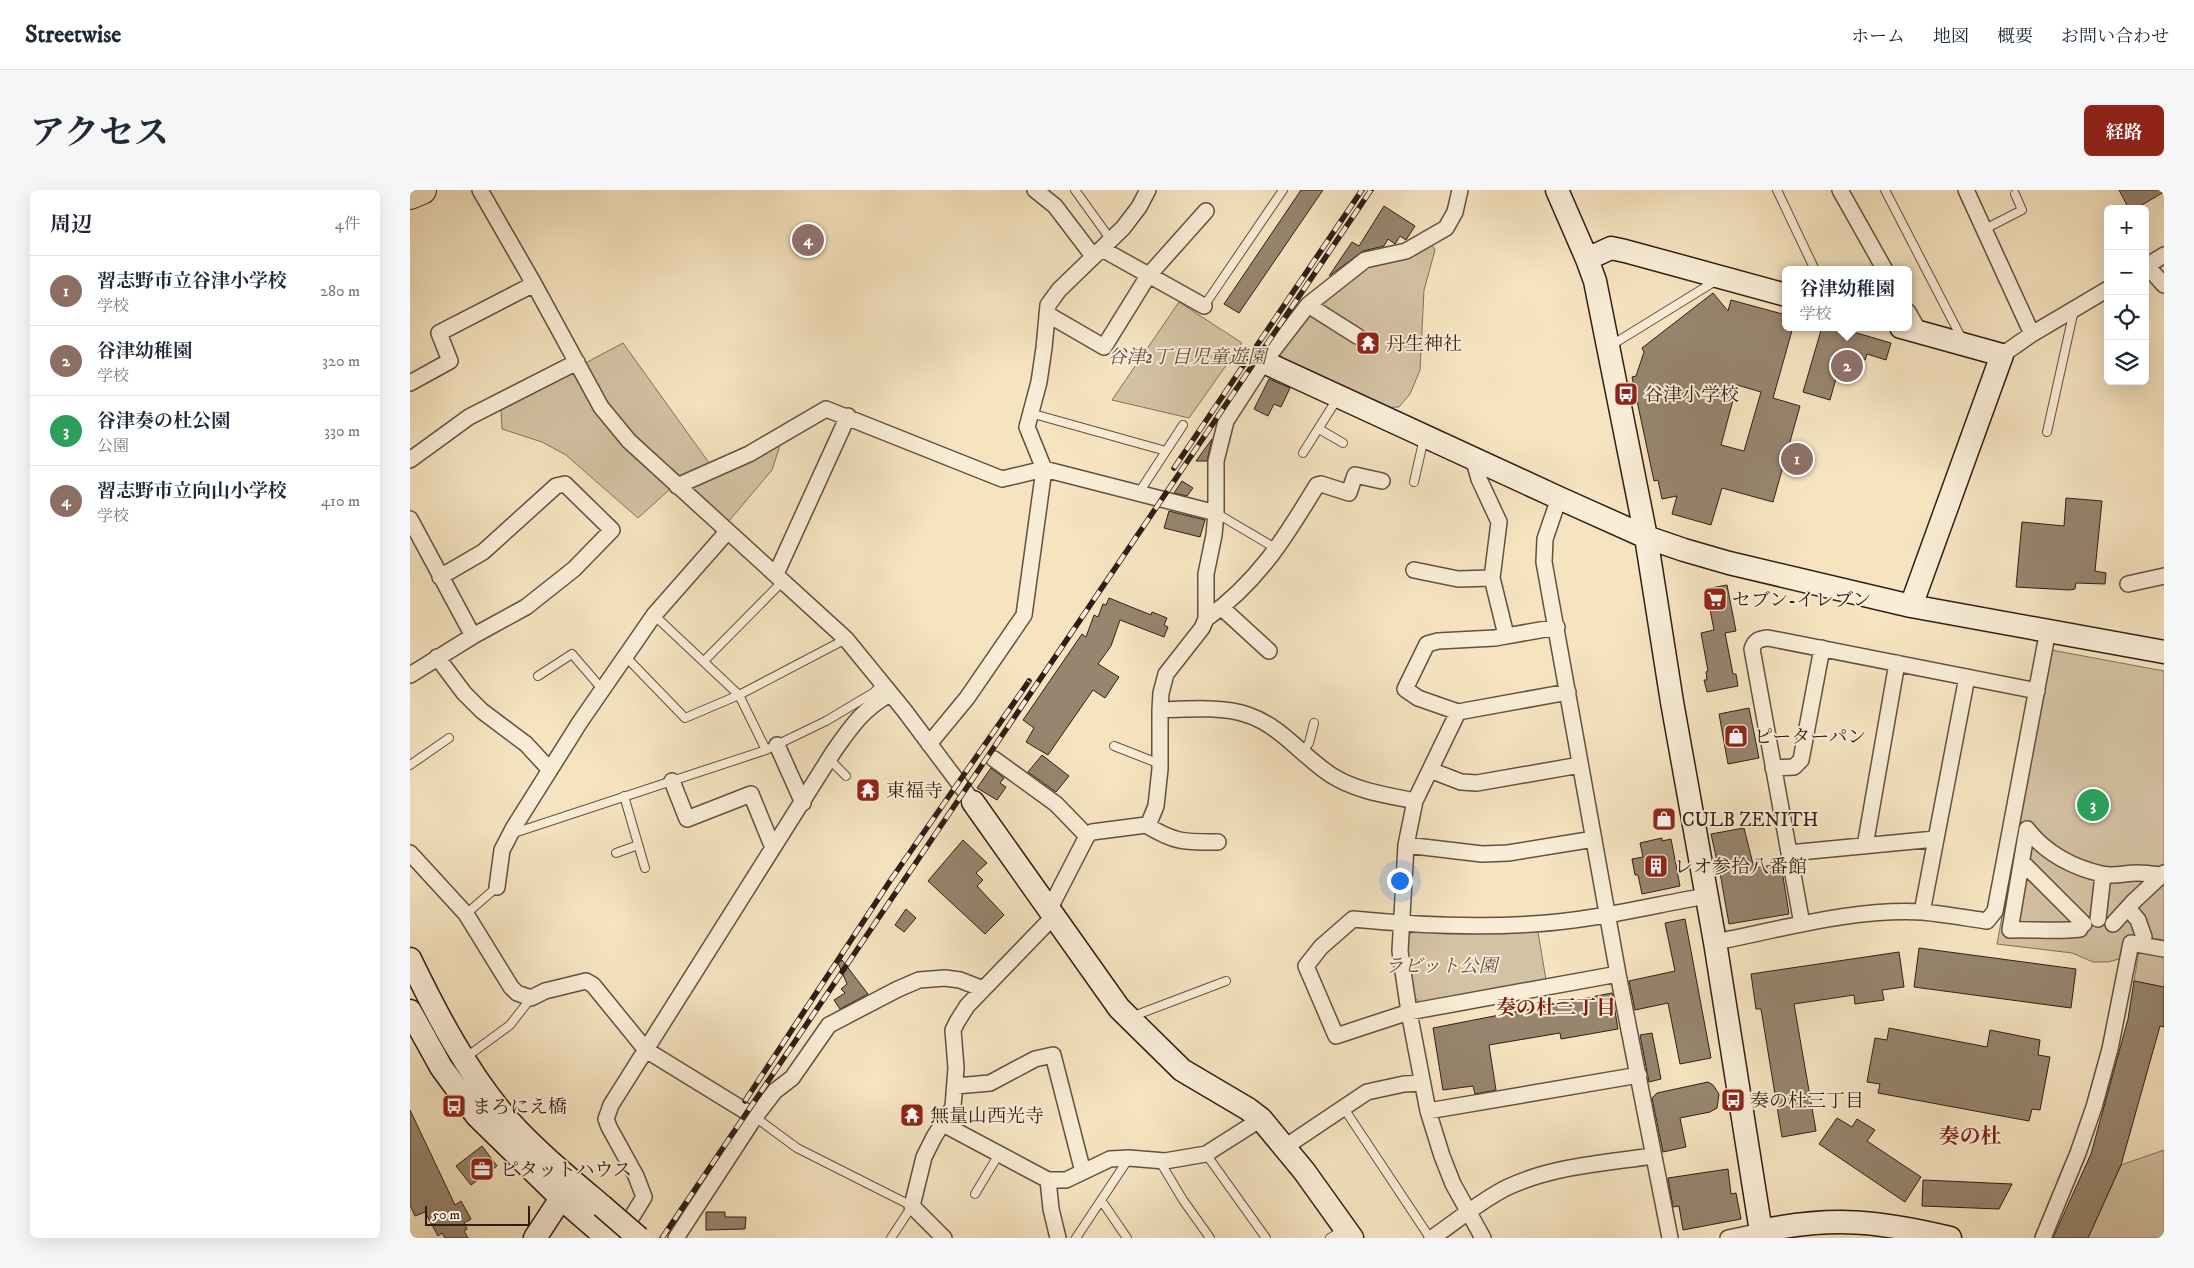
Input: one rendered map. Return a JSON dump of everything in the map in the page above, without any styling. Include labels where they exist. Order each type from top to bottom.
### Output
[{"type":"street","points":[[480,190],[601,407],[628,441],[846,639],[972,802],[1119,1008],[1182,1070],[1248,1109],[1261,1119],[1285,1147],[1343,1235]]},
{"type":"street","points":[[1035,190],[1102,248],[1148,276],[1204,306]]},
{"type":"street","points":[[929,744],[967,698],[1024,615],[1029,566],[1039,520],[1044,469],[1027,427],[1040,374],[1048,305],[1059,290],[1102,248],[1139,207],[1148,190]]},
{"type":"street","points":[[944,1238],[912,1206],[924,1157],[953,1107],[956,1086],[953,1030],[967,1006],[1051,913],[1086,836],[1092,832],[1146,825],[1150,823],[1156,806],[1160,764],[1161,693],[1166,674],[1202,628],[1206,619],[1206,574],[1214,535],[1216,513],[1216,461],[1220,437],[1226,421],[1264,362],[1308,305],[1365,260],[1406,251],[1446,228],[1455,212],[1460,190]]},
{"type":"street","points":[[1557,190],[1587,259],[1600,301],[1612,371],[1646,537],[1672,702],[1715,942],[1761,1234]]},
{"type":"street","points":[[1840,190],[1883,266]]},
{"type":"street","points":[[1966,190],[2032,334]]},
{"type":"street","points":[[1047,314],[1104,347],[1148,276],[1206,211]]},
{"type":"street","points":[[1587,259],[1611,248],[1782,294]]},
{"type":"street","points":[[2149,264],[2164,255]]},
{"type":"street","points":[[2149,269],[2164,286]]},
{"type":"street","points":[[410,383],[450,361],[439,333],[534,284]]},
{"type":"street","points":[[1910,606],[2002,355],[2032,334],[2104,292]]},
{"type":"street","points":[[1308,305],[1357,336]]},
{"type":"street","points":[[1912,331],[2002,355]]},
{"type":"street","points":[[410,460],[469,418],[577,362]]},
{"type":"street","points":[[1264,362],[1340,395],[1646,537],[1728,563],[1910,606],[2164,652]]},
{"type":"street","points":[[677,486],[749,454],[826,409],[848,416],[1002,479],[1044,469],[1216,513]]},
{"type":"street","points":[[780,578],[848,416]]},
{"type":"street","points":[[1473,458],[1478,479],[1499,522],[1492,578],[1506,635]]},
{"type":"street","points":[[1206,619],[1222,608],[1263,568],[1317,485],[1321,484],[1349,493],[1355,475],[1382,481]]},
{"type":"street","points":[[410,675],[437,657],[526,607],[574,569],[612,530],[565,484],[556,486],[483,552],[440,577]]},
{"type":"street","points":[[1559,498],[1545,539],[1544,562],[1618,974],[1670,1238]]},
{"type":"street","points":[[410,518],[473,636]]},
{"type":"street","points":[[497,887],[502,850],[509,835],[602,689],[654,615],[727,532]]},
{"type":"street","points":[[1414,570],[1458,579],[1492,578]]},
{"type":"street","points":[[2128,584],[2164,576]]},
{"type":"street","points":[[1222,608],[1269,651]]},
{"type":"street","points":[[1557,627],[1495,638],[1438,641],[1427,644],[1404,689],[1418,698],[1458,712],[1568,692]]},
{"type":"street","points":[[1715,942],[1802,924],[1864,914],[1922,912],[1987,921],[1995,911],[2048,630]]},
{"type":"street","points":[[1802,924],[1752,649],[1754,643],[1759,639],[1768,638],[2037,691]]},
{"type":"street","points":[[1773,768],[1794,767],[1800,760],[1822,648]]},
{"type":"street","points":[[437,657],[464,693],[482,711],[526,744],[550,770]]},
{"type":"street","points":[[1864,846],[1897,663]]},
{"type":"street","points":[[1922,912],[1967,677]]},
{"type":"street","points":[[619,1238],[644,1197],[636,1176],[606,1119],[611,1105],[773,848],[803,804],[829,759],[857,719],[886,689]]},
{"type":"street","points":[[1160,710],[1197,709],[1245,714],[1273,727],[1302,753],[1332,775],[1349,784],[1415,802]]},
{"type":"street","points":[[1458,712],[1415,802],[1406,845],[1400,951],[1409,1012],[1428,1111],[1442,1156],[1468,1214],[1482,1238]]},
{"type":"street","points":[[772,748],[803,804]]},
{"type":"street","points":[[994,759],[1056,804],[1086,836]]},
{"type":"street","points":[[1430,770],[1461,782],[1478,783],[1580,765]]},
{"type":"street","points":[[672,781],[687,819],[751,794],[773,848]]},
{"type":"street","points":[[1146,825],[1164,836],[1182,842],[1218,842]]},
{"type":"street","points":[[2022,862],[2082,926],[2063,931],[2049,929],[2010,930],[2022,862],[2028,829],[2050,852],[2078,866],[2103,874],[2162,874]]},
{"type":"street","points":[[1406,845],[1482,854],[1508,853],[1594,839]]},
{"type":"street","points":[[1789,853],[1935,839]]},
{"type":"street","points":[[410,855],[466,914],[511,987],[517,993],[531,998],[545,991],[586,981],[593,985],[646,1050],[755,1117]]},
{"type":"street","points":[[2098,919],[2103,874]]},
{"type":"street","points":[[2114,924],[2162,874]]},
{"type":"street","points":[[1618,974],[1409,1012],[1336,1036],[1306,966],[1321,947],[1353,920],[1401,924],[1474,926],[1534,924],[1608,914],[1706,896]]},
{"type":"street","points":[[2128,908],[2138,920],[2144,937]]},
{"type":"street","points":[[2042,1238],[2075,1160],[2094,1107],[2110,1049],[2130,943],[2164,949]]},
{"type":"street","points":[[410,959],[431,1001],[484,1090],[567,1190]]},
{"type":"street","points":[[676,1238],[755,1117],[774,1091],[792,1078],[829,1025],[919,980],[952,979],[983,990]]},
{"type":"street","points":[[410,1011],[441,1067],[477,1116],[567,1190],[600,1223],[639,1238]]},
{"type":"street","points":[[956,1086],[990,1084],[1035,1059],[1054,1055],[1083,1172]]},
{"type":"street","points":[[1428,1111],[1639,1075]]},
{"type":"street","points":[[1285,1147],[1366,1092],[1404,1084],[1422,1083]]},
{"type":"street","points":[[943,1124],[1048,1180],[1066,1180],[1110,1159],[1159,1160],[1206,1154],[1261,1119]]},
{"type":"street","points":[[1431,1238],[1507,1188],[1544,1174],[1653,1156]]},
{"type":"street","points":[[1048,1180],[1051,1209],[1058,1238]]},
{"type":"street","points":[[535,1238],[567,1190]]},
{"type":"street","points":[[1728,1238],[1761,1234],[1816,1222],[1852,1221],[1895,1225],[1950,1238]]},
{"type":"lane","points":[[1075,190],[1102,248]]},
{"type":"lane","points":[[1204,306],[1283,190]]},
{"type":"lane","points":[[1777,190],[1813,266]]},
{"type":"lane","points":[[1884,190],[1966,345]]},
{"type":"lane","points":[[1985,229],[2022,210],[2015,194]]},
{"type":"lane","points":[[1608,347],[1721,277]]},
{"type":"lane","points":[[2047,432],[2074,310]]},
{"type":"lane","points":[[1303,454],[1340,395]]},
{"type":"lane","points":[[1030,413],[1166,451]]},
{"type":"lane","points":[[1138,494],[1183,425]]},
{"type":"lane","points":[[1319,429],[1343,443]]},
{"type":"lane","points":[[1414,482],[1425,436]]},
{"type":"lane","points":[[1216,513],[1277,549]]},
{"type":"lane","points":[[704,661],[780,578]]},
{"type":"lane","points":[[654,615],[739,695],[772,748]]},
{"type":"lane","points":[[625,656],[685,718],[739,695],[846,639]]},
{"type":"lane","points":[[538,676],[572,654],[602,689]]},
{"type":"lane","points":[[509,835],[772,748],[826,721],[873,693],[886,689]]},
{"type":"lane","points":[[1302,753],[1308,743],[1314,723]]},
{"type":"lane","points":[[410,765],[449,738]]},
{"type":"lane","points":[[1114,746],[1160,764]]},
{"type":"lane","points":[[829,759],[846,776]]},
{"type":"lane","points":[[624,796],[645,868]]},
{"type":"lane","points":[[616,853],[638,845]]},
{"type":"lane","points":[[466,914],[497,887]]},
{"type":"lane","points":[[1129,1018],[1226,981]]},
{"type":"lane","points":[[465,1058],[510,1025],[531,998]]},
{"type":"lane","points":[[1343,1107],[1431,1238]]},
{"type":"lane","points":[[755,1117],[797,1148],[912,1206],[892,1238]]},
{"type":"lane","points":[[975,1194],[1000,1154]]},
{"type":"lane","points":[[1206,1154],[1266,1238]]},
{"type":"lane","points":[[1076,1238],[1129,1158]]},
{"type":"lane","points":[[1159,1160],[1183,1200],[1210,1238]]},
{"type":"lane","points":[[1101,1200],[1127,1238]]},
{"type":"green space","points":[[1430,241],[1435,250],[1424,290],[1420,370],[1410,394],[1399,407],[1375,408],[1297,370],[1278,354],[1327,284]]},
{"type":"green space","name":"谷津2丁目児童遊園","points":[[1179,302],[1242,343],[1189,418],[1112,400]]},
{"type":"green space","points":[[623,343],[712,467],[784,433],[772,470],[728,522],[689,489],[669,490],[638,518],[566,455],[542,442],[502,429],[501,408]]},
{"type":"green space","points":[[2051,650],[2164,671],[2164,945],[2124,939],[2119,959],[2108,962],[2093,962],[2072,953],[1997,944]]},
{"type":"green space","name":"ラビット公園","points":[[1413,932],[1538,932],[1546,980],[1421,1003],[1411,995],[1403,939]]},
{"type":"green space","points":[[2139,951],[2164,956],[2164,987],[2134,981]]},
{"type":"green space","points":[[2164,1150],[2164,1238],[2088,1238],[2121,1165]]},
{"type":"building","points":[[1301,190],[1323,190],[1239,313],[1224,304]]},
{"type":"building","points":[[2119,190],[2164,190],[2164,192],[2142,205],[2127,205]]},
{"type":"building","points":[[1384,206],[1415,226],[1406,240],[1400,236],[1395,244],[1388,239],[1384,246],[1363,251],[1329,276],[1352,242],[1359,246]]},
{"type":"building","points":[[1713,293],[1728,311],[1731,300],[1782,314],[1782,331],[1792,331],[1773,398],[1800,406],[1773,502],[1722,488],[1711,525],[1672,514],[1677,496],[1662,499],[1658,480],[1654,481],[1632,377],[1636,376],[1644,352],[1642,348]],"holes":[[[1737,385],[1761,392],[1744,451],[1721,445]]]},
{"type":"building","points":[[1821,331],[1850,331],[1891,343],[1886,360],[1867,354],[1865,360],[1847,354],[1846,358],[1842,357],[1830,400],[1803,392]]},
{"type":"building","points":[[1269,379],[1290,388],[1281,407],[1274,404],[1268,416],[1254,409]]},
{"type":"building","points":[[1212,439],[1207,461],[1196,461]]},
{"type":"building","points":[[1182,481],[1193,488],[1187,496],[1174,493]]},
{"type":"building","points":[[2066,498],[2102,501],[2095,571],[2106,573],[2105,584],[2076,583],[2075,589],[2070,590],[2016,587],[2022,522],[2064,526]]},
{"type":"building","points":[[1169,511],[1205,520],[1200,537],[1164,528]]},
{"type":"building","points":[[1727,585],[1736,631],[1725,633],[1733,674],[1736,674],[1738,686],[1707,692],[1704,680],[1707,680],[1706,672],[1708,671],[1701,633],[1714,630],[1706,589]]},
{"type":"building","points":[[1109,598],[1151,615],[1152,612],[1167,618],[1164,625],[1168,627],[1164,637],[1120,620],[1111,646],[1098,664],[1119,677],[1105,698],[1093,690],[1048,755],[1026,742],[1034,728],[1023,720],[1082,634],[1086,637],[1094,615],[1098,617],[1103,604],[1106,605]]},
{"type":"building","points":[[1749,708],[1759,758],[1728,764],[1719,714]]},
{"type":"building","points":[[1042,755],[1069,776],[1056,792],[1028,772]]},
{"type":"building","points":[[991,768],[1004,778],[1000,783],[1006,787],[997,800],[977,788]]},
{"type":"building","points":[[1744,828],[1754,868],[1781,864],[1789,914],[1729,924],[1718,861],[1711,834]]},
{"type":"building","name":"レオ参拾八番館","points":[[1662,838],[1662,841],[1671,839],[1680,886],[1642,894],[1638,875],[1635,875],[1632,859],[1643,857],[1640,843]]},
{"type":"building","points":[[963,840],[987,863],[976,873],[983,880],[977,886],[1004,915],[985,934],[928,881]]},
{"type":"building","points":[[906,909],[916,918],[904,932],[895,925]]},
{"type":"building","points":[[1685,919],[1711,1058],[1680,1064],[1668,1003],[1635,1010],[1629,981],[1675,971],[1665,923]]},
{"type":"building","points":[[1919,948],[2076,969],[2071,1008],[1914,987]]},
{"type":"building","points":[[1899,952],[1904,987],[1882,990],[1884,1000],[1855,1004],[1854,995],[1794,1004],[1816,1131],[1782,1137],[1761,1009],[1756,1009],[1751,974]]},
{"type":"building","points":[[842,960],[868,994],[840,1009],[834,1000],[845,993],[841,989],[847,984],[838,963]]},
{"type":"building","points":[[2134,981],[2164,987],[2164,1027],[2160,1026],[2121,1165],[2088,1238],[2053,1238],[2091,1154],[2128,1019]]},
{"type":"building","points":[[1612,993],[1618,1029],[1561,1039],[1560,1033],[1489,1045],[1496,1090],[1475,1094],[1473,1086],[1443,1090],[1433,1028]]},
{"type":"building","points":[[1889,1028],[1987,1047],[1990,1030],[2040,1040],[2038,1055],[2050,1057],[2040,1110],[2032,1109],[2029,1121],[1878,1093],[1880,1084],[1867,1082],[1875,1038],[1887,1040]]},
{"type":"building","points":[[1652,1033],[1661,1079],[1649,1082],[1640,1035]]},
{"type":"building","points":[[1708,1082],[1713,1085],[1719,1094],[1717,1108],[1710,1112],[1680,1118],[1686,1147],[1663,1152],[1652,1098],[1657,1093]]},
{"type":"building","points":[[410,1110],[455,1205],[461,1201],[471,1219],[464,1223],[467,1229],[464,1231],[468,1238],[445,1238],[442,1233],[438,1236],[425,1212],[415,1216],[410,1205]]},
{"type":"building","points":[[1837,1118],[1852,1127],[1857,1119],[1875,1130],[1867,1141],[1921,1177],[1905,1202],[1819,1144]]},
{"type":"building","points":[[482,1146],[497,1166],[471,1185],[456,1166]]},
{"type":"building","points":[[1728,1169],[1731,1194],[1736,1193],[1741,1219],[1683,1230],[1679,1206],[1673,1207],[1668,1178]]},
{"type":"building","points":[[1923,1180],[2012,1184],[1999,1209],[1922,1206]]},
{"type":"building","points":[[706,1212],[725,1212],[725,1217],[746,1217],[745,1229],[706,1230]]},
{"type":"railway","points":[[1174,468],[1362,190]]},
{"type":"railway","points":[[662,1238],[1371,190]]},
{"type":"railway","points":[[745,1101],[890,881],[1029,681]]},
{"type":"place","name":"習志野市立向山小学校","points":[[808,240]]},
{"type":"place","name":"丹生神社","points":[[1368,343]]},
{"type":"place","name":"谷津幼稚園","points":[[1847,366]]},
{"type":"place","name":"谷津小学校","points":[[1626,394]]},
{"type":"place","name":"習志野市立谷津小学校","points":[[1797,459]]},
{"type":"place","name":"セブン-イレブン","points":[[1715,599]]},
{"type":"place","name":"ピーターパン","points":[[1736,736]]},
{"type":"place","name":"東福寺","points":[[868,790]]},
{"type":"place","name":"谷津奏の杜公園","points":[[2093,805]]},
{"type":"place","name":"CULB ZENITH","points":[[1664,819]]},
{"type":"place","name":"レオ参拾八番館","points":[[1656,866]]},
{"type":"place","name":"奏の杜三丁目","points":[[1733,1100]]},
{"type":"place","name":"まろにえ橋","points":[[454,1106]]},
{"type":"place","name":"無量山西光寺","points":[[912,1115]]},
{"type":"place","name":"ピタットハウス","points":[[482,1169]]},
{"type":"district","name":"奏の杜三丁目","points":[[1556,1007]]},
{"type":"district","name":"奏の杜","points":[[1970,1136]]}]
